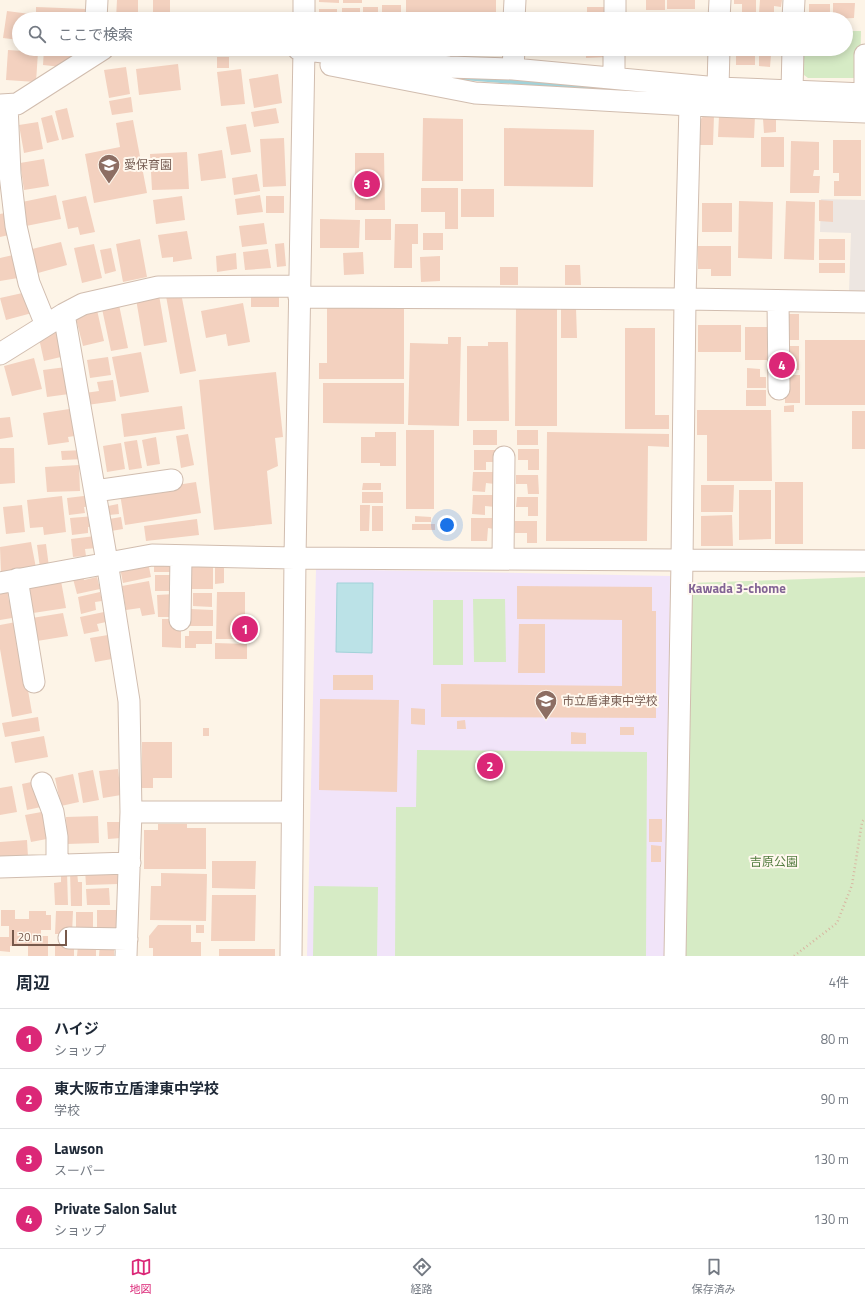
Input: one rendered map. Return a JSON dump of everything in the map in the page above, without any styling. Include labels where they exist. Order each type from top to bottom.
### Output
[{"type":"street","points":[[96,12],[97,0]]},
{"type":"street","points":[[304,0],[304,12]]},
{"type":"street","points":[[514,12],[515,0]]},
{"type":"street","points":[[614,12],[615,0]]},
{"type":"street","points":[[719,12],[720,0]]},
{"type":"street","points":[[794,0],[794,12]]},
{"type":"street","points":[[360,56],[449,67],[514,59],[614,78],[718,88],[865,93],[865,55]]},
{"type":"street","points":[[46,325],[29,283],[16,226],[4,105],[17,104],[92,56]]},
{"type":"street","points":[[291,956],[295,558],[304,56]]},
{"type":"street","points":[[316,56],[333,66],[475,93],[690,105],[865,112]]},
{"type":"street","points":[[614,56],[614,78]]},
{"type":"street","points":[[718,88],[719,56]]},
{"type":"street","points":[[792,91],[793,56]]},
{"type":"street","points":[[675,956],[685,299],[690,105]]},
{"type":"street","points":[[0,354],[64,314],[83,304],[158,287],[299,292],[865,302]]},
{"type":"street","points":[[778,301],[779,389]]},
{"type":"street","points":[[64,314],[107,562],[129,701],[131,812],[127,948],[69,938]]},
{"type":"street","points":[[503,559],[504,457]]},
{"type":"street","points":[[95,491],[172,480]]},
{"type":"street","points":[[34,682],[8,581],[152,555],[295,558],[865,561]]},
{"type":"street","points":[[180,620],[181,556]]},
{"type":"street","points":[[42,783],[53,812],[57,837],[56,865]]},
{"type":"street","points":[[131,812],[292,812]]},
{"type":"street","points":[[0,866],[130,863]]},
{"type":"path","points":[[794,956],[837,924],[852,885],[862,822],[865,818]]},
{"type":"shaded area","points":[[821,199],[865,200],[865,292],[849,292],[851,233],[820,232]]},
{"type":"shaded area","points":[[316,569],[670,576],[666,956],[307,956]]},
{"type":"green space","points":[[853,31],[861,31],[860,74],[858,78],[808,78],[804,75],[804,56],[853,56]]},
{"type":"green space","name":"吉原公園","points":[[865,577],[865,956],[681,956],[687,583]]},
{"type":"green space","points":[[473,599],[505,599],[506,662],[474,662]]},
{"type":"green space","points":[[433,600],[463,600],[463,665],[433,665]]},
{"type":"green space","points":[[417,750],[647,752],[646,956],[395,956],[396,807],[416,807]]},
{"type":"green space","points":[[314,886],[378,887],[377,956],[313,956]]},
{"type":"water","points":[[337,583],[373,583],[372,653],[336,652]]},
{"type":"building","points":[[117,0],[138,0],[138,12],[116,12]]},
{"type":"building","points":[[153,0],[170,0],[170,12],[153,12]]},
{"type":"building","points":[[319,0],[339,0],[339,3],[319,2]]},
{"type":"building","points":[[343,0],[362,0],[362,3],[343,3]]},
{"type":"building","points":[[406,0],[496,0],[496,12],[406,12]]},
{"type":"building","points":[[646,0],[665,0],[665,10],[646,10]]},
{"type":"building","points":[[667,0],[695,0],[695,9],[667,9]]},
{"type":"building","points":[[734,0],[756,0],[756,12],[742,12],[742,4],[734,4]]},
{"type":"building","points":[[760,0],[782,0],[781,7],[774,6],[774,12],[759,12]]},
{"type":"building","points":[[833,3],[855,3],[854,18],[853,12],[833,12]]},
{"type":"building","points":[[809,4],[830,4],[830,12],[809,12]]},
{"type":"building","points":[[382,5],[401,5],[401,12],[382,12]]},
{"type":"building","points":[[36,7],[87,9],[87,12],[36,12]]},
{"type":"building","points":[[363,7],[378,7],[378,12],[363,12]]},
{"type":"building","points":[[587,7],[607,7],[607,12],[587,12]]},
{"type":"building","points":[[342,8],[360,8],[360,12],[342,12]]},
{"type":"building","points":[[319,9],[337,9],[337,12],[319,12]]},
{"type":"building","points":[[7,11],[15,12],[12,12],[12,39],[3,38]]},
{"type":"building","points":[[8,50],[12,50],[12,56],[38,56],[36,82],[6,80]]},
{"type":"building","points":[[44,56],[72,56],[71,68],[43,65]]},
{"type":"building","points":[[586,56],[606,56],[606,57],[586,58]]},
{"type":"building","points":[[736,56],[755,56],[755,65],[736,65]]},
{"type":"building","points":[[759,56],[771,56],[770,67],[759,66]]},
{"type":"building","points":[[217,57],[229,57],[229,68],[217,68]]},
{"type":"building","points":[[178,64],[181,90],[139,95],[136,69]]},
{"type":"building","points":[[126,67],[130,94],[109,98],[104,70]]},
{"type":"building","points":[[241,69],[245,104],[221,106],[217,72]]},
{"type":"building","points":[[278,74],[282,103],[254,108],[249,79]]},
{"type":"building","points":[[131,97],[133,112],[112,115],[109,101]]},
{"type":"building","points":[[67,108],[74,137],[62,140],[55,111]]},
{"type":"building","points":[[276,108],[279,123],[254,127],[251,112]]},
{"type":"building","points":[[52,115],[59,140],[47,143],[41,118]]},
{"type":"building","points":[[704,115],[714,115],[713,145],[698,145],[698,123]]},
{"type":"building","points":[[719,116],[755,116],[754,138],[718,137]]},
{"type":"building","points":[[423,118],[463,119],[463,181],[422,181]]},
{"type":"building","points":[[776,118],[776,132],[764,133],[763,119]]},
{"type":"building","points":[[133,120],[147,193],[94,203],[85,154],[120,147],[116,123]]},
{"type":"building","points":[[38,122],[43,149],[24,153],[19,125]]},
{"type":"building","points":[[246,124],[251,152],[231,155],[226,127]]},
{"type":"building","points":[[504,128],[594,130],[593,187],[504,186]]},
{"type":"building","points":[[761,137],[784,137],[784,167],[761,167]]},
{"type":"building","points":[[284,138],[286,186],[263,187],[260,139]]},
{"type":"building","points":[[833,140],[861,140],[861,196],[834,196],[834,181],[839,181],[839,173],[833,173]]},
{"type":"building","points":[[791,141],[819,142],[819,170],[814,170],[813,176],[820,176],[819,193],[790,193]]},
{"type":"building","points":[[222,150],[226,178],[201,181],[198,154]]},
{"type":"building","points":[[187,152],[189,189],[152,190],[150,154]]},
{"type":"building","points":[[355,153],[384,153],[385,210],[355,210]]},
{"type":"building","points":[[44,159],[49,186],[24,190],[20,163]]},
{"type":"building","points":[[257,174],[260,191],[234,195],[232,178]]},
{"type":"building","points":[[421,188],[458,188],[458,229],[445,229],[445,212],[421,212]]},
{"type":"building","points":[[461,189],[494,189],[494,217],[461,217]]},
{"type":"building","points":[[56,195],[61,219],[26,226],[22,202]]},
{"type":"building","points":[[260,195],[263,212],[237,215],[235,199]]},
{"type":"building","points":[[86,196],[95,232],[80,235],[78,227],[68,229],[62,201]]},
{"type":"building","points":[[182,196],[185,220],[156,224],[153,200]]},
{"type":"building","points":[[266,196],[284,196],[284,213],[266,213]]},
{"type":"building","points":[[819,200],[833,201],[833,222],[819,221]]},
{"type":"building","points":[[739,201],[773,202],[772,259],[738,258]]},
{"type":"building","points":[[786,201],[815,202],[814,260],[784,259]]},
{"type":"building","points":[[702,203],[732,203],[732,232],[702,232]]},
{"type":"building","points":[[5,213],[9,235],[0,237],[0,214]]},
{"type":"building","points":[[320,219],[360,220],[359,248],[320,248]]},
{"type":"building","points":[[365,219],[391,219],[391,240],[365,240]]},
{"type":"building","points":[[264,223],[267,244],[242,247],[239,226]]},
{"type":"building","points":[[395,224],[418,224],[418,244],[412,244],[412,268],[394,268]]},
{"type":"building","points":[[187,231],[192,259],[173,262],[173,257],[162,258],[158,235]]},
{"type":"building","points":[[423,233],[443,233],[443,250],[423,250]]},
{"type":"building","points":[[140,239],[147,277],[123,282],[116,244]]},
{"type":"building","points":[[819,239],[845,239],[845,260],[819,260]]},
{"type":"building","points":[[61,242],[67,265],[38,273],[32,249]]},
{"type":"building","points":[[284,243],[286,266],[277,267],[275,244]]},
{"type":"building","points":[[94,244],[102,278],[82,283],[74,248]]},
{"type":"building","points":[[698,246],[731,246],[731,276],[711,276],[711,269],[698,269]]},
{"type":"building","points":[[111,248],[116,271],[105,274],[100,250]]},
{"type":"building","points":[[268,249],[271,268],[245,270],[243,252]]},
{"type":"building","points":[[363,252],[364,274],[344,275],[343,253]]},
{"type":"building","points":[[236,253],[237,269],[217,272],[216,256]]},
{"type":"building","points":[[13,255],[18,278],[0,281],[0,258]]},
{"type":"building","points":[[440,256],[440,281],[421,282],[420,257]]},
{"type":"building","points":[[819,263],[845,263],[845,273],[819,273]]},
{"type":"building","points":[[565,265],[580,265],[581,285],[565,285]]},
{"type":"building","points":[[500,267],[518,267],[518,285],[500,285]]},
{"type":"building","points":[[279,291],[279,307],[251,307],[251,292]]},
{"type":"building","points":[[27,292],[32,313],[6,320],[0,298]]},
{"type":"building","points":[[181,293],[196,371],[180,374],[166,296]]},
{"type":"building","points":[[159,295],[167,342],[144,346],[136,299]]},
{"type":"building","points":[[118,300],[128,348],[111,351],[101,304]]},
{"type":"building","points":[[243,303],[250,342],[228,346],[226,334],[206,338],[201,311]]},
{"type":"building","points":[[327,305],[404,305],[404,379],[319,379],[319,363],[327,363]]},
{"type":"building","points":[[516,308],[557,308],[557,426],[515,426]]},
{"type":"building","points":[[561,308],[576,308],[577,338],[561,338]]},
{"type":"building","points":[[97,310],[104,341],[83,346],[75,315]]},
{"type":"building","points":[[787,314],[799,314],[799,340],[788,340]]},
{"type":"building","points":[[698,325],[741,325],[741,352],[698,352]]},
{"type":"building","points":[[745,327],[767,327],[767,360],[745,360]]},
{"type":"building","points":[[625,328],[655,328],[655,415],[669,415],[669,429],[625,429]]},
{"type":"building","points":[[59,329],[65,356],[44,361],[38,334]]},
{"type":"building","points":[[448,337],[461,337],[459,426],[408,425],[410,343],[448,344]]},
{"type":"building","points":[[805,340],[865,340],[865,405],[805,405]]},
{"type":"building","points":[[488,342],[508,342],[509,421],[467,421],[467,346],[488,346]]},
{"type":"building","points":[[785,346],[799,346],[799,370],[786,370]]},
{"type":"building","points":[[141,352],[149,392],[120,397],[112,357]]},
{"type":"building","points":[[108,357],[111,375],[90,378],[87,360]]},
{"type":"building","points":[[34,358],[42,389],[12,396],[4,366]]},
{"type":"building","points":[[66,367],[69,394],[47,397],[43,370]]},
{"type":"building","points":[[747,368],[760,369],[760,377],[766,377],[766,388],[747,388]]},
{"type":"building","points":[[276,372],[283,437],[275,438],[278,466],[267,471],[272,524],[214,530],[199,380]]},
{"type":"building","points":[[785,375],[800,375],[800,403],[785,403]]},
{"type":"building","points":[[113,380],[116,401],[87,405],[85,393],[99,391],[97,382]]},
{"type":"building","points":[[323,383],[404,383],[404,424],[323,423]]},
{"type":"building","points":[[746,390],[766,390],[766,406],[746,406]]},
{"type":"building","points":[[794,405],[794,412],[784,412],[784,406]]},
{"type":"building","points":[[182,406],[185,429],[124,437],[121,414]]},
{"type":"building","points":[[76,408],[81,435],[68,437],[69,442],[48,445],[43,413]]},
{"type":"building","points":[[697,410],[771,410],[772,481],[707,481],[707,435],[697,435]]},
{"type":"building","points":[[852,411],[865,411],[865,449],[852,449]]},
{"type":"building","points":[[10,417],[13,437],[0,439],[0,418]]},
{"type":"building","points":[[406,430],[434,430],[434,509],[406,509]]},
{"type":"building","points":[[473,430],[497,430],[497,445],[473,445]]},
{"type":"building","points":[[517,430],[538,430],[538,445],[517,445]]},
{"type":"building","points":[[375,432],[396,432],[396,466],[380,466],[380,463],[361,463],[361,437],[375,437]]},
{"type":"building","points":[[547,432],[669,434],[669,447],[648,446],[647,541],[546,541]]},
{"type":"building","points":[[188,434],[194,465],[181,468],[176,436]]},
{"type":"building","points":[[156,437],[160,464],[147,466],[142,440]]},
{"type":"building","points":[[137,440],[142,468],[129,470],[124,442]]},
{"type":"building","points":[[121,443],[125,469],[107,472],[103,446]]},
{"type":"building","points":[[0,448],[14,448],[15,483],[0,484]]},
{"type":"building","points":[[518,449],[539,449],[539,470],[528,470],[528,460],[518,460]]},
{"type":"building","points":[[85,450],[85,459],[62,460],[61,451]]},
{"type":"building","points":[[474,450],[495,450],[495,462],[486,462],[486,470],[474,470]]},
{"type":"building","points":[[79,465],[80,491],[47,492],[45,467]]},
{"type":"building","points":[[473,472],[495,472],[495,484],[486,483],[485,492],[472,491]]},
{"type":"building","points":[[516,475],[538,475],[539,494],[528,494],[527,484],[516,484]]},
{"type":"building","points":[[196,482],[201,513],[125,525],[120,494]]},
{"type":"building","points":[[775,482],[803,482],[803,544],[775,544]]},
{"type":"building","points":[[363,483],[381,483],[381,490],[362,490]]},
{"type":"building","points":[[701,485],[734,485],[733,512],[701,512]]},
{"type":"building","points":[[739,490],[771,490],[771,539],[739,540]]},
{"type":"building","points":[[362,492],[383,492],[383,503],[362,503]]},
{"type":"building","points":[[92,495],[94,506],[84,507],[85,513],[69,515],[67,498]]},
{"type":"building","points":[[473,495],[496,495],[495,507],[485,506],[485,515],[472,514]]},
{"type":"building","points":[[62,496],[66,532],[44,535],[43,527],[30,528],[27,500]]},
{"type":"building","points":[[517,497],[538,497],[538,516],[528,516],[528,507],[516,507]]},
{"type":"building","points":[[118,504],[119,514],[109,515],[108,506]]},
{"type":"building","points":[[22,505],[25,532],[6,534],[3,507]]},
{"type":"building","points":[[360,505],[370,505],[369,531],[360,531]]},
{"type":"building","points":[[372,506],[383,506],[383,531],[372,531]]},
{"type":"building","points":[[732,515],[733,546],[701,546],[701,516]]},
{"type":"building","points":[[95,516],[96,526],[88,527],[88,533],[72,535],[70,518]]},
{"type":"building","points":[[415,516],[431,517],[431,522],[415,522]]},
{"type":"building","points":[[121,517],[123,529],[111,531],[109,519]]},
{"type":"building","points":[[471,518],[494,518],[494,529],[488,528],[487,541],[471,541]]},
{"type":"building","points":[[197,519],[199,535],[146,541],[144,526]]},
{"type":"building","points":[[515,521],[537,521],[537,543],[527,543],[527,533],[515,533]]},
{"type":"building","points":[[412,524],[435,524],[435,530],[412,530]]},
{"type":"building","points":[[95,536],[97,548],[85,549],[86,556],[73,557],[71,539]]},
{"type":"building","points":[[31,542],[36,568],[1,573],[0,547]]},
{"type":"building","points":[[46,544],[49,567],[40,568],[37,545]]},
{"type":"building","points":[[154,559],[173,559],[173,572],[154,572]]},
{"type":"building","points":[[191,560],[213,560],[213,589],[191,589]]},
{"type":"building","points":[[148,562],[151,577],[123,583],[120,568]]},
{"type":"building","points":[[215,563],[224,563],[224,583],[215,584]]},
{"type":"building","points":[[83,573],[84,580],[97,577],[100,589],[77,594],[72,575]]},
{"type":"building","points":[[155,575],[174,575],[175,591],[155,591]]},
{"type":"building","points":[[61,581],[66,608],[33,613],[28,587]]},
{"type":"building","points":[[149,581],[155,614],[142,616],[140,608],[126,610],[122,586]]},
{"type":"building","points":[[517,586],[652,587],[652,611],[656,611],[656,718],[441,717],[441,684],[622,686],[622,620],[517,619]]},
{"type":"building","points":[[7,589],[9,601],[15,600],[18,617],[0,620],[0,590]]},
{"type":"building","points":[[100,592],[102,601],[95,602],[96,610],[81,614],[78,597]]},
{"type":"building","points":[[217,592],[245,592],[245,639],[216,639]]},
{"type":"building","points":[[193,593],[212,593],[212,607],[193,606]]},
{"type":"building","points":[[175,594],[172,617],[158,617],[157,595]]},
{"type":"building","points":[[190,609],[213,610],[213,626],[190,626]]},
{"type":"building","points":[[104,612],[106,622],[97,624],[99,631],[84,634],[80,617]]},
{"type":"building","points":[[63,613],[68,636],[37,641],[32,618]]},
{"type":"building","points":[[162,619],[175,619],[181,628],[181,648],[162,647]]},
{"type":"building","points":[[16,622],[32,713],[12,717],[0,649],[0,625]]},
{"type":"building","points":[[519,624],[545,624],[545,673],[518,673]]},
{"type":"building","points":[[189,631],[212,631],[212,644],[196,644],[196,648],[185,648],[185,636],[189,636]]},
{"type":"building","points":[[108,635],[112,659],[95,662],[90,638]]},
{"type":"building","points":[[215,643],[247,644],[247,659],[215,659]]},
{"type":"building","points":[[333,675],[373,675],[373,690],[333,690]]},
{"type":"building","points":[[320,699],[399,700],[397,792],[319,790]]},
{"type":"building","points":[[411,708],[425,709],[425,725],[411,724]]},
{"type":"building","points":[[38,717],[40,731],[5,737],[2,723]]},
{"type":"building","points":[[465,720],[466,729],[457,729],[457,721]]},
{"type":"building","points":[[620,727],[634,727],[634,735],[620,735]]},
{"type":"building","points":[[203,728],[209,728],[209,736],[203,736]]},
{"type":"building","points":[[571,732],[586,733],[586,744],[571,744]]},
{"type":"building","points":[[44,736],[48,757],[15,763],[11,742]]},
{"type":"building","points":[[142,742],[172,742],[172,778],[153,778],[153,788],[142,788]]},
{"type":"building","points":[[118,769],[121,795],[103,798],[99,771]]},
{"type":"building","points":[[93,770],[99,800],[83,803],[78,773]]},
{"type":"building","points":[[73,774],[79,802],[61,806],[55,778]]},
{"type":"building","points":[[36,781],[41,807],[27,810],[22,784]]},
{"type":"building","points":[[12,786],[17,812],[0,815],[0,788]]},
{"type":"building","points":[[47,811],[52,838],[31,842],[25,815]]},
{"type":"building","points":[[98,816],[99,843],[67,844],[66,817]]},
{"type":"building","points":[[649,819],[662,819],[662,842],[649,842]]},
{"type":"building","points":[[107,822],[121,822],[121,838],[108,839]]},
{"type":"building","points":[[158,824],[187,824],[187,828],[206,828],[206,869],[144,869],[144,830],[158,830]]},
{"type":"building","points":[[27,840],[28,857],[0,859],[0,842]]},
{"type":"building","points":[[651,845],[661,846],[661,862],[651,862]]},
{"type":"building","points":[[212,861],[256,861],[255,889],[212,888]]},
{"type":"building","points":[[85,870],[118,870],[118,884],[86,885]]},
{"type":"building","points":[[70,871],[77,871],[78,882],[82,882],[82,906],[71,906]]},
{"type":"building","points":[[61,872],[67,872],[68,905],[55,905],[54,883],[61,882]]},
{"type":"building","points":[[161,873],[207,874],[206,921],[150,920],[151,886],[161,886]]},
{"type":"building","points":[[109,888],[110,905],[87,905],[86,889]]},
{"type":"building","points":[[212,895],[256,895],[255,941],[211,941]]},
{"type":"building","points":[[1,910],[15,910],[15,919],[29,919],[29,911],[46,911],[46,915],[51,915],[51,930],[41,930],[41,936],[48,936],[48,956],[28,956],[28,946],[10,946],[10,952],[0,951],[0,937],[9,937],[9,926],[1,926]]},
{"type":"building","points":[[97,910],[118,910],[118,931],[97,931]]},
{"type":"building","points":[[56,911],[73,911],[72,934],[55,934]]},
{"type":"building","points":[[76,912],[93,912],[93,931],[76,931]]},
{"type":"building","points":[[158,925],[191,925],[191,942],[201,942],[201,956],[153,956],[153,948],[149,948],[149,936]]},
{"type":"building","points":[[196,925],[204,925],[204,933],[196,933]]},
{"type":"building","points":[[100,944],[114,945],[114,956],[99,956]]},
{"type":"building","points":[[55,945],[74,946],[74,956],[55,956]]},
{"type":"building","points":[[78,945],[96,946],[96,956],[77,956]]},
{"type":"building","points":[[219,949],[275,949],[275,956],[219,956]]},
{"type":"waterway","points":[[460,77],[649,92]]},
{"type":"place","name":"愛保育園","points":[[109,184]]},
{"type":"place","name":"Lawson","points":[[367,184]]},
{"type":"place","name":"Private Salon Salut","points":[[782,365]]},
{"type":"place","name":"ハイジ","points":[[245,629]]},
{"type":"place","name":"市立盾津東中学校","points":[[546,720]]},
{"type":"place","name":"東大阪市立盾津東中学校","points":[[490,766]]},
{"type":"district","name":"Kawada 3-chome","points":[[737,588]]}]
